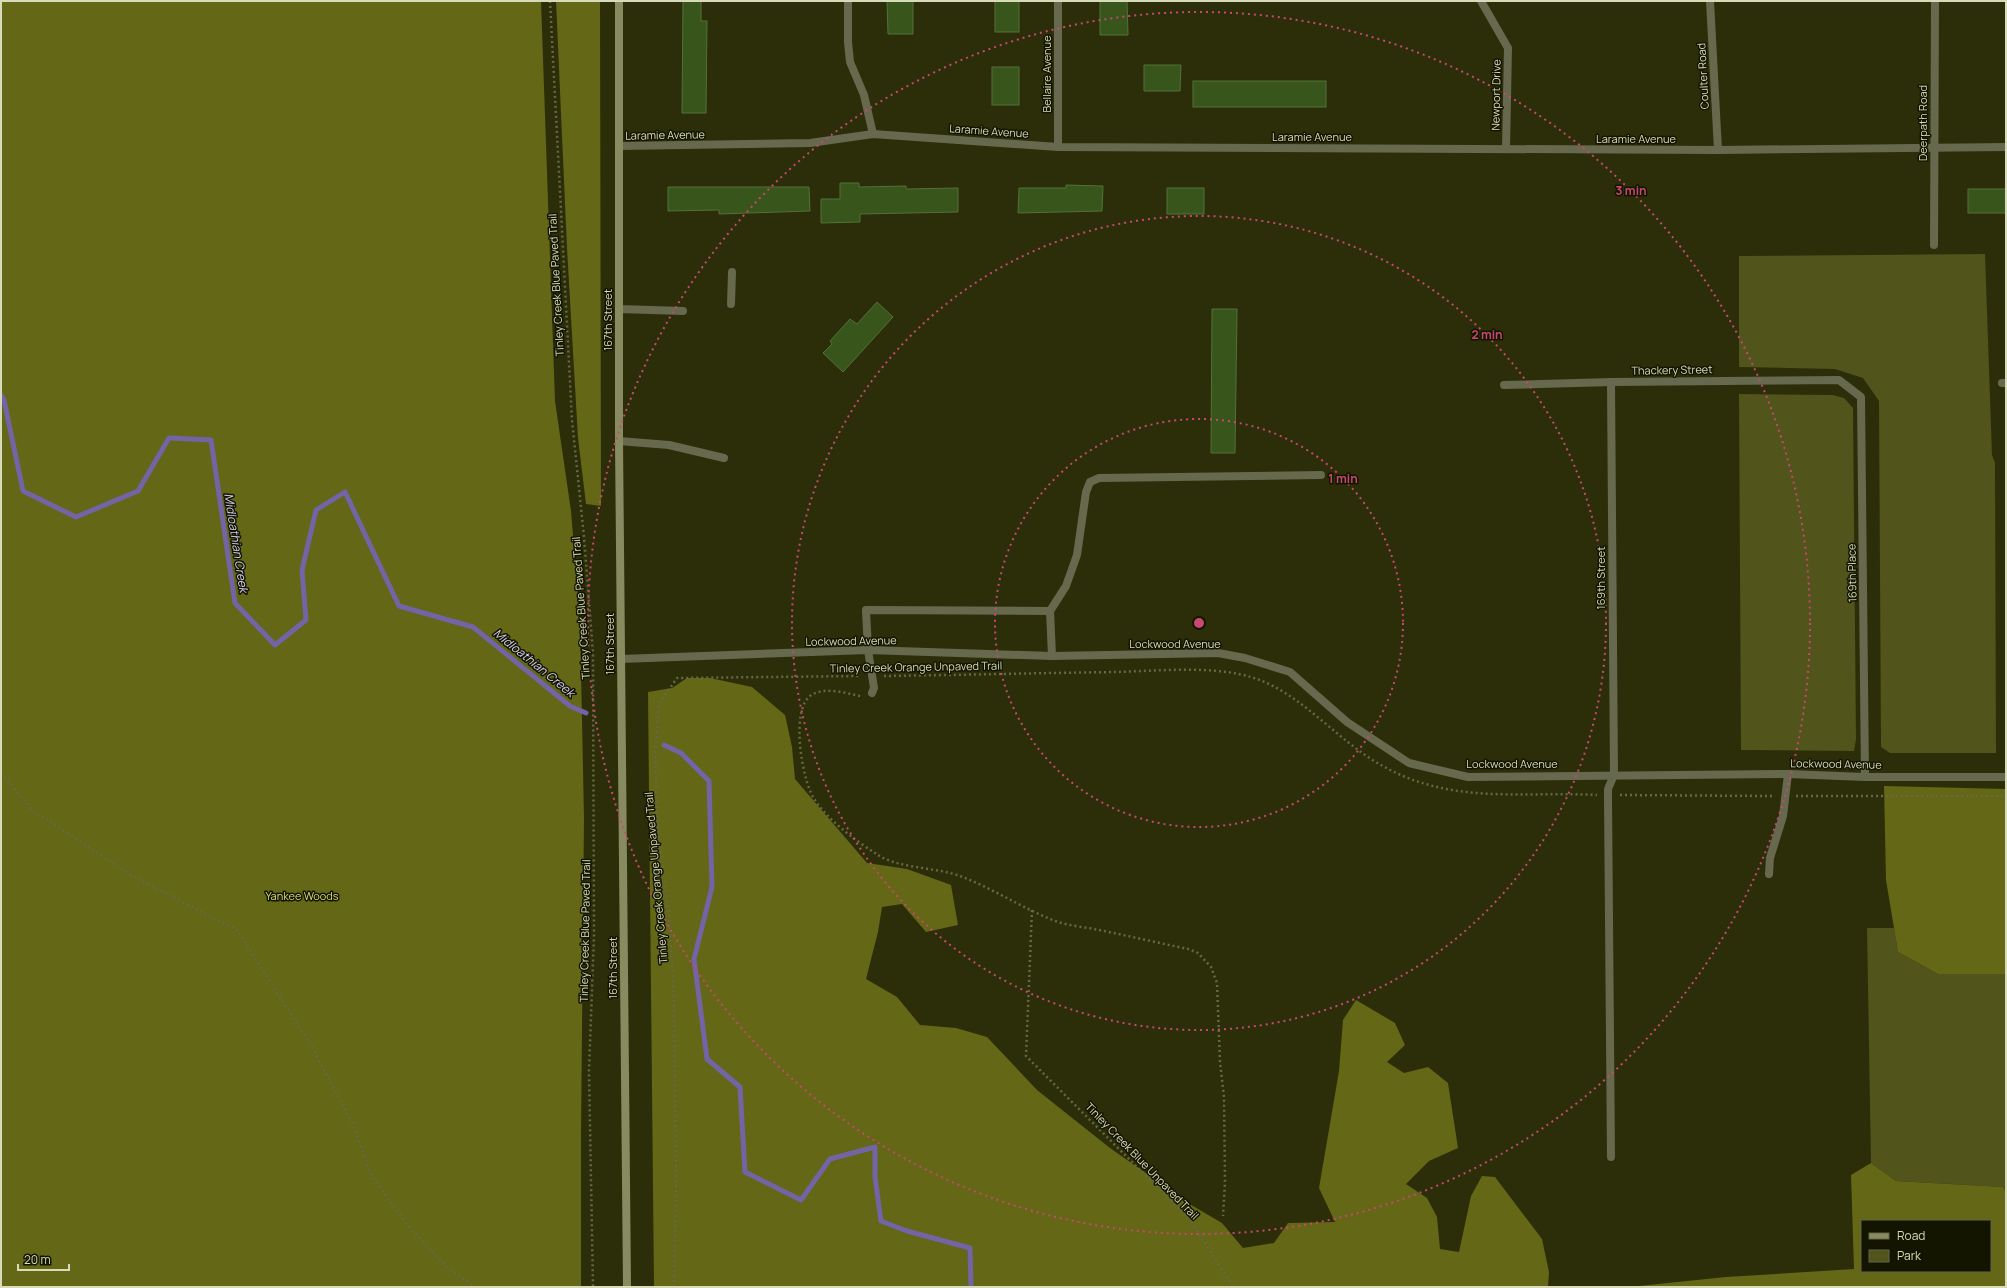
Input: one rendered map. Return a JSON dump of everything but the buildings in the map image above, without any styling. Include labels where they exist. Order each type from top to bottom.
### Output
[{"type":"main road","name":"167th Street","points":[[619,1],[619,309],[626,1287]]},
{"type":"street","points":[[848,1],[848,42],[850,62],[864,95],[873,134]]},
{"type":"street","name":"Bellaire Avenue","points":[[1058,1],[1058,147]]},
{"type":"street","name":"Newport Drive","points":[[1481,1],[1508,48],[1506,149]]},
{"type":"street","name":"Coulter Road","points":[[1710,1],[1718,150]]},
{"type":"street","name":"Deerpath Road","points":[[1934,245],[1935,1]]},
{"type":"street","name":"Laramie Avenue","points":[[619,146],[810,143],[873,134],[1058,147],[1718,150],[1934,147],[2006,148]]},
{"type":"street","points":[[731,304],[732,272]]},
{"type":"street","points":[[619,309],[683,311]]},
{"type":"street","name":"Thackery Street","points":[[1504,385],[1611,382],[1839,380]]},
{"type":"street","name":"169th Place","points":[[1839,380],[1861,397],[1865,777]]},
{"type":"street","name":"169th Street","points":[[1611,382],[1614,774],[1608,789],[1611,1157]]},
{"type":"street","points":[[620,441],[669,445],[724,458]]},
{"type":"street","points":[[1052,656],[1050,611],[1066,586],[1077,555],[1086,492],[1090,482],[1099,478],[1321,475]]},
{"type":"street","points":[[872,693],[874,688],[868,650],[866,610],[1050,611]]},
{"type":"street","name":"Lockwood Avenue","points":[[621,659],[868,650],[1052,656],[1218,653],[1245,658],[1290,672],[1347,722],[1409,763],[1468,777],[1614,774],[1788,774],[1865,777],[2006,777]]},
{"type":"street","points":[[1769,874],[1770,858],[1783,816],[1788,774]]},
{"type":"path","name":"Tinley Creek Blue Paved Trail","points":[[550,1],[572,420],[594,653],[594,936],[589,1071],[593,1287]]},
{"type":"path","name":"Tinley Creek Orange Unpaved Trail","points":[[674,1287],[676,1185],[674,995],[669,916],[658,831],[655,754],[659,704],[677,678],[1170,671]]},
{"type":"path","points":[[872,693],[862,696],[831,690],[814,693],[804,705],[799,727],[802,767],[814,798],[840,827],[880,856],[916,867],[959,875],[1056,921],[1188,949],[1198,953],[1212,967],[1219,994],[1220,1062],[1224,1097],[1225,1182],[1223,1216]]},
{"type":"path","points":[[1,773],[32,810],[136,878],[237,930],[314,1050],[354,1127],[372,1177],[409,1227],[449,1269],[475,1287]]},
{"type":"path","name":"Tinley Creek Blue Unpaved Trail","points":[[1032,910],[1026,1056],[1191,1221],[1233,1287]]},
{"type":"green space","name":"Yankee Woods","points":[[1,1],[541,1],[555,401],[571,511],[580,621],[584,818],[581,1287],[1,1287]]},
{"type":"green space","points":[[556,1],[600,1],[601,506],[586,504],[578,438],[567,248]]},
{"type":"green space","points":[[1985,254],[1992,455],[1995,463],[1996,753],[1890,753],[1881,747],[1879,401],[1863,378],[1835,369],[1739,367],[1739,256]]},
{"type":"green space","points":[[1739,394],[1833,395],[1844,398],[1853,408],[1856,739],[1854,751],[1741,750]]},
{"type":"green space","points":[[687,678],[710,678],[752,687],[785,715],[792,747],[795,779],[867,863],[907,869],[951,885],[958,925],[926,932],[902,904],[882,907],[878,932],[866,979],[897,997],[920,1025],[956,1028],[987,1037],[1037,1090],[1110,1148],[1193,1206],[1222,1223],[1243,1248],[1274,1243],[1288,1223],[1335,1222],[1319,1188],[1339,1071],[1343,1020],[1356,1000],[1395,1023],[1405,1045],[1387,1062],[1404,1073],[1428,1067],[1448,1083],[1458,1148],[1429,1161],[1406,1184],[1427,1198],[1437,1217],[1440,1249],[1459,1252],[1471,1196],[1482,1176],[1495,1177],[1542,1239],[1549,1272],[1548,1287],[654,1287],[648,692],[672,688]]},
{"type":"green space","points":[[1884,786],[2006,789],[2006,974],[1938,974],[1898,952],[1886,880]]},
{"type":"green space","points":[[1867,928],[1894,928],[1898,952],[1938,974],[2006,974],[2006,1193],[2003,1187],[1896,1181],[1871,1163]]},
{"type":"green space","points":[[1871,1163],[1896,1181],[2003,1187],[2006,1193],[2006,1287],[1629,1287],[1726,1277],[1854,1269],[1851,1175]]},
{"type":"waterway","name":"Midloathian Creek","points":[[1,395],[4,400],[23,491],[76,517],[138,491],[169,438],[211,440],[235,603],[275,645],[306,620],[302,570],[316,510],[345,492],[399,606],[473,627],[570,706],[586,713]]},
{"type":"waterway","name":"Midloathian Creek","points":[[664,745],[681,753],[709,781],[712,887],[694,959],[707,1059],[740,1087],[745,1172],[801,1200],[830,1159],[875,1147],[875,1177],[881,1221],[907,1231],[970,1248],[971,1287]]}]
